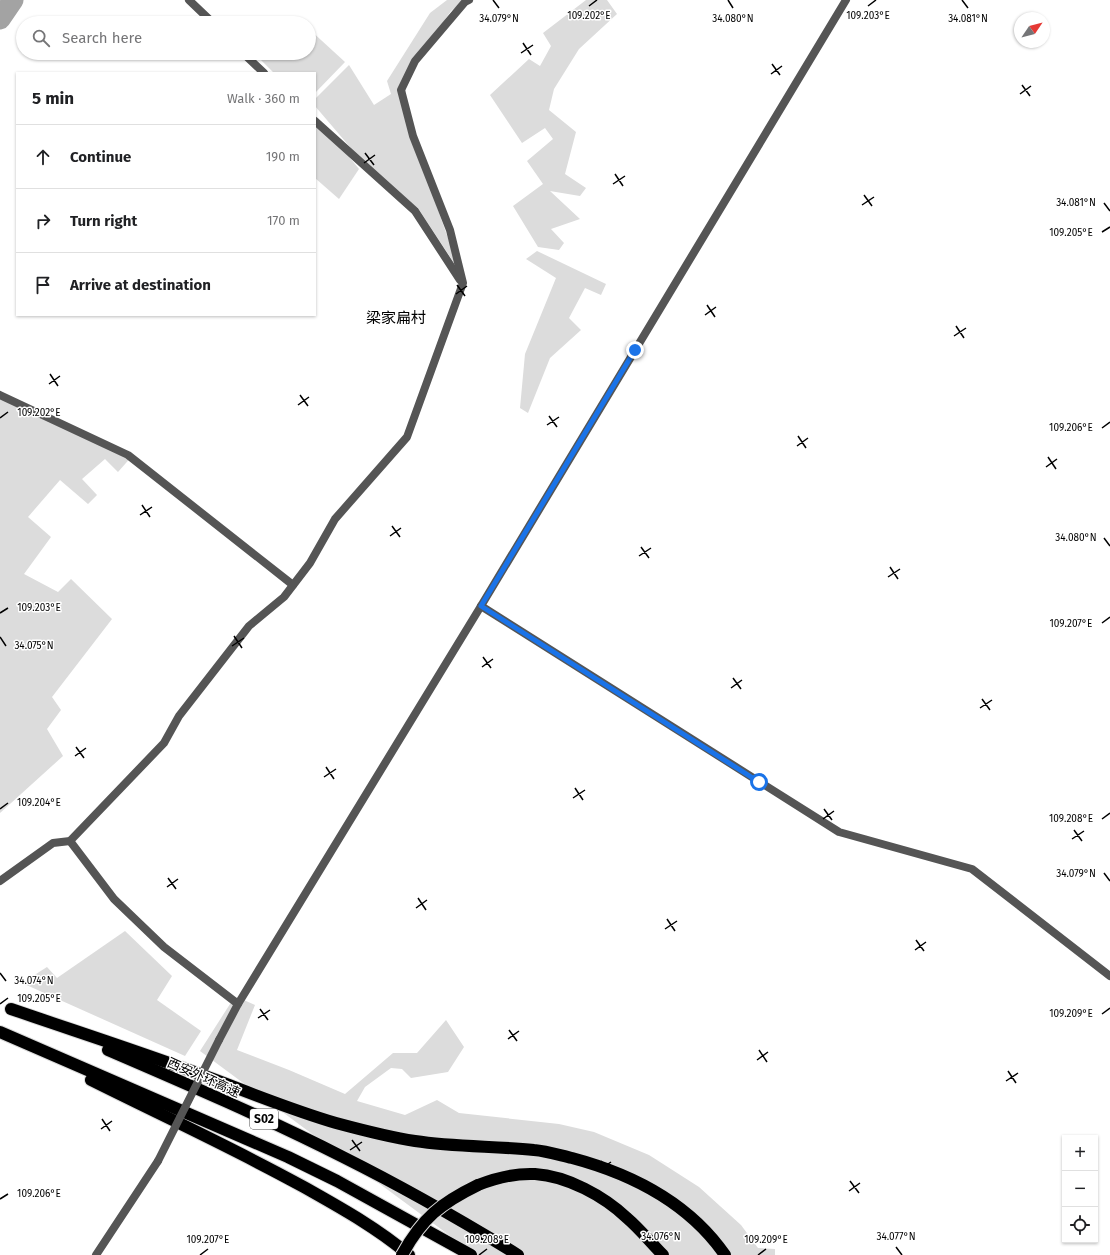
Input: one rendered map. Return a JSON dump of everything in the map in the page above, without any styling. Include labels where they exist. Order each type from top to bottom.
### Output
[{"type":"highway","name":"西安外环高速","points":[[6,1007],[239,1107],[343,1157],[419,1197],[518,1255]]},
{"type":"highway","points":[[6,1007],[189,1070],[336,1123],[391,1137],[415,1141],[447,1145],[552,1152],[590,1162],[634,1180],[659,1194],[698,1223],[714,1240],[725,1255]]},
{"type":"highway","points":[[0,1034],[274,1171],[354,1216],[397,1245],[409,1255]]},
{"type":"highway","name":"S02","points":[[0,1034],[288,1157],[337,1181],[471,1255]]},
{"type":"highway","points":[[402,1255],[412,1236],[431,1214],[450,1199],[478,1185],[492,1180],[510,1176],[535,1174],[554,1177],[579,1186],[612,1205],[627,1218],[663,1255]]},
{"type":"street","points":[[189,0],[206,16]]},
{"type":"street","points":[[0,881],[53,843],[70,841],[164,743],[179,716],[249,626],[284,597],[310,563],[336,519],[407,437],[463,284],[450,230],[413,136],[401,90],[415,62],[465,2],[469,0]]},
{"type":"street","points":[[96,1255],[158,1161],[238,1004],[481,606],[846,0]]},
{"type":"street","points":[[251,60],[263,72]]},
{"type":"street","points":[[316,122],[415,211],[463,284]]},
{"type":"street","points":[[0,395],[128,455],[293,585]]},
{"type":"street","points":[[481,606],[839,832],[972,869],[1110,976]]},
{"type":"street","points":[[70,841],[114,899],[164,947],[238,1004]]},
{"type":"shaded area","points":[[447,0],[464,0],[451,11],[406,74],[405,117],[460,272],[418,208],[373,174],[316,107],[316,98],[349,65],[374,105],[391,94],[387,81],[430,13]]},
{"type":"shaded area","points":[[586,0],[607,0],[617,14],[579,49],[554,89],[549,110],[576,132],[565,174],[586,188],[580,196],[550,191],[580,219],[551,229],[564,243],[559,250],[538,247],[513,206],[543,184],[527,161],[553,139],[545,128],[522,143],[490,95],[529,59],[540,66],[551,46],[543,33]]},
{"type":"shaded area","points":[[316,35],[345,62],[316,92],[316,72],[273,72],[261,60],[316,60]]},
{"type":"shaded area","points":[[316,116],[359,169],[339,199],[316,179]]},
{"type":"shaded area","points":[[537,251],[606,284],[601,295],[585,288],[569,318],[581,330],[550,358],[528,413],[520,408],[525,354],[556,278],[526,259]]},
{"type":"shaded area","points":[[0,393],[133,455],[118,472],[105,459],[82,479],[97,495],[88,504],[60,480],[28,517],[51,537],[24,574],[58,592],[71,579],[112,619],[52,697],[61,710],[47,729],[63,756],[0,813]]},
{"type":"shaded area","points":[[125,931],[172,976],[157,1000],[201,1031],[185,1056],[22,983],[47,967],[57,978]]},
{"type":"shaded area","points":[[237,997],[255,1005],[237,1050],[345,1094],[393,1053],[417,1053],[446,1020],[464,1047],[448,1072],[411,1078],[402,1069],[391,1068],[365,1087],[357,1101],[405,1115],[437,1100],[459,1113],[559,1124],[594,1132],[649,1155],[699,1187],[741,1225],[758,1248],[775,1249],[775,1255],[476,1255],[200,1051],[230,1004]]},
{"type":"waterway","points":[[0,19],[13,0]]},
{"type":"district","name":"梁家扁村","points":[[396,318]]},
{"type":"route","points":[[635,350],[481,606],[759,782]]}]
